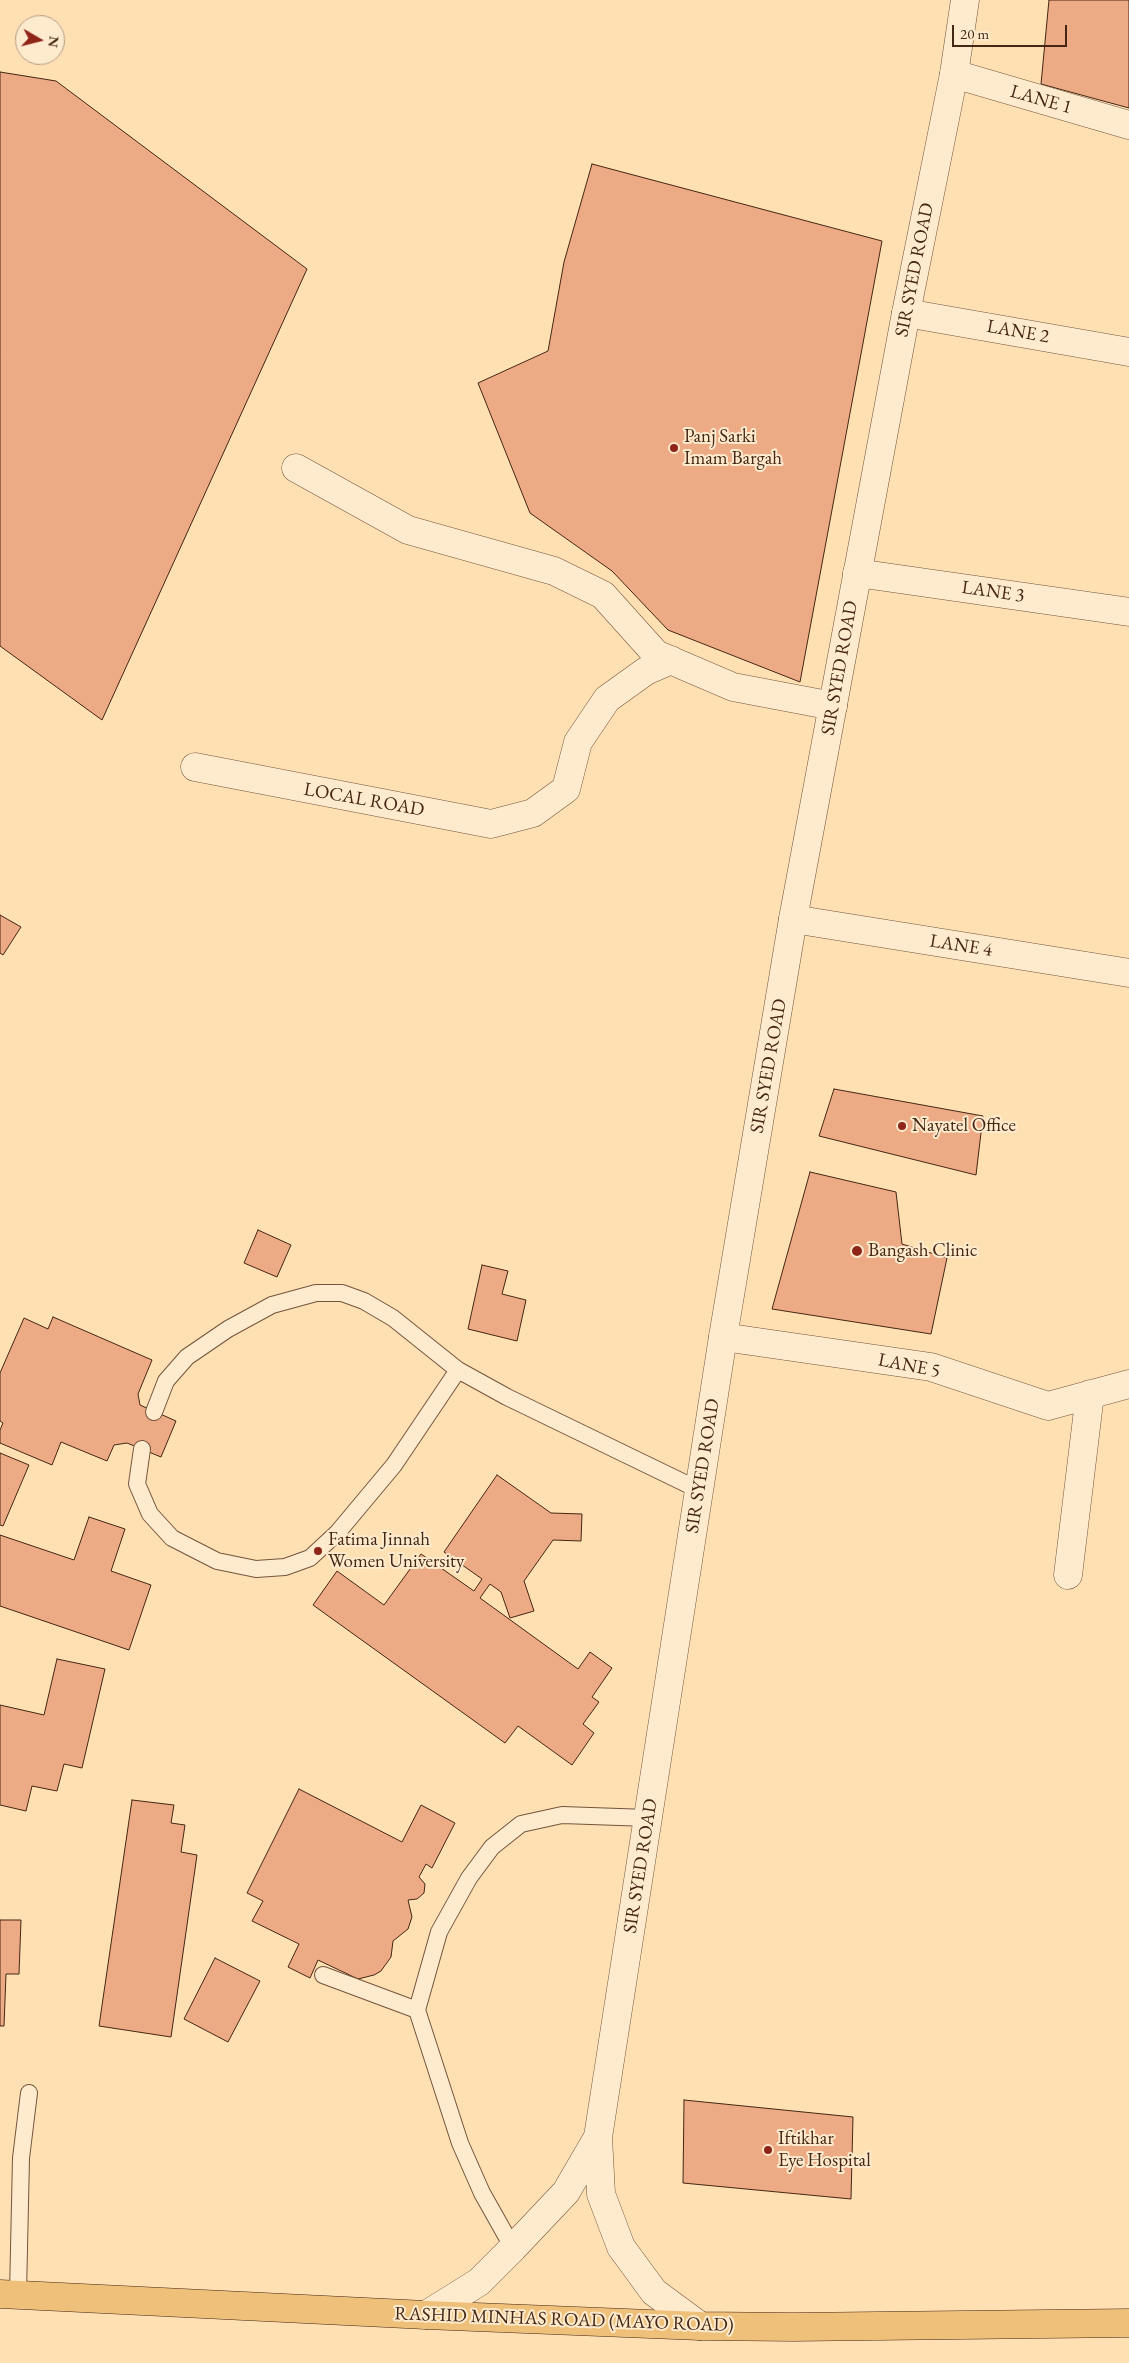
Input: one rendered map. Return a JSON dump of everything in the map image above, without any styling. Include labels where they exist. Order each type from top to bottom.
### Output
[{"type":"main road","name":"RASHID MINHAS ROAD (MAYO ROAD)","points":[[9,2294],[426,2315],[700,2326],[802,2327],[1129,2323]]},
{"type":"street","name":"SIR SYED ROAD","points":[[700,2326],[654,2292],[621,2247],[601,2194],[598,2137],[723,1337],[793,919],[906,312],[954,74],[965,0]]},
{"type":"street","name":"LANE 1","points":[[954,74],[1129,125]]},
{"type":"street","name":"LANE 2","points":[[906,312],[1129,352]]},
{"type":"street","points":[[296,468],[408,530],[554,571],[603,596],[656,654],[733,687],[833,706]]},
{"type":"street","name":"LANE 3","points":[[857,573],[1129,612]]},
{"type":"street","name":"LOCAL ROAD","points":[[195,767],[491,824],[533,813],[566,790],[578,742],[607,699],[646,671],[671,660]]},
{"type":"street","name":"LANE 4","points":[[793,919],[1129,973]]},
{"type":"street","name":"LANE 5","points":[[723,1337],[931,1367],[1048,1406],[1129,1384]]},
{"type":"street","points":[[1068,1575],[1090,1394]]},
{"type":"street","name":"SIR SYED ROAD","points":[[426,2315],[479,2282],[513,2248],[566,2192],[598,2137]]},
{"type":"lane","points":[[154,1412],[166,1381],[187,1357],[228,1328],[272,1305],[316,1293],[342,1294],[364,1301],[393,1318],[458,1370],[507,1397],[699,1490]]},
{"type":"lane","points":[[142,1449],[137,1484],[150,1514],[172,1538],[217,1561],[256,1569],[285,1567],[310,1558],[338,1532],[394,1465],[458,1370]]},
{"type":"lane","points":[[513,2248],[482,2193],[460,2143],[417,2010],[439,1932],[469,1878],[492,1847],[521,1824],[562,1815],[648,1818]]},
{"type":"lane","points":[[323,1975],[417,2010]]},
{"type":"lane","points":[[9,2294],[21,2158],[29,2093]]},
{"type":"building","points":[[1049,0],[1129,0],[1129,108],[1041,84]]},
{"type":"building","points":[[0,72],[56,81],[307,269],[102,720],[0,646]]},
{"type":"building","name":"Panj Sarki Imam Bargah","points":[[592,164],[882,241],[800,682],[668,630],[612,571],[530,513],[478,383],[548,351],[564,262]]},
{"type":"building","points":[[0,915],[21,927],[3,955],[0,953]]},
{"type":"building","name":"Nayatel Office","points":[[834,1089],[983,1116],[976,1175],[819,1136]]},
{"type":"building","name":"Bangash Clinic","points":[[810,1172],[896,1192],[902,1244],[947,1258],[931,1334],[772,1309]]},
{"type":"building","points":[[258,1230],[291,1245],[277,1277],[244,1263]]},
{"type":"building","points":[[482,1265],[508,1271],[502,1294],[526,1300],[517,1341],[468,1329]]},
{"type":"building","points":[[53,1317],[152,1360],[138,1394],[140,1405],[176,1421],[161,1457],[127,1443],[114,1445],[107,1461],[61,1442],[52,1465],[0,1443],[0,1430],[3,1423],[0,1421],[0,1373],[24,1318],[48,1329]]},
{"type":"building","points":[[0,1453],[29,1465],[3,1526],[0,1525]]},
{"type":"building","points":[[497,1475],[551,1513],[582,1514],[581,1541],[553,1540],[524,1581],[534,1611],[510,1618],[501,1592],[490,1584],[480,1598],[578,1669],[590,1652],[612,1668],[592,1697],[599,1702],[583,1724],[594,1733],[572,1765],[518,1726],[505,1743],[313,1605],[337,1571],[384,1605],[421,1554],[474,1591],[482,1579],[444,1552]]},
{"type":"building","points":[[89,1517],[125,1529],[111,1571],[151,1585],[129,1650],[0,1606],[0,1535],[74,1560]]},
{"type":"building","points":[[57,1659],[105,1669],[82,1768],[64,1764],[57,1791],[32,1786],[26,1811],[0,1805],[0,1705],[44,1715]]},
{"type":"building","points":[[299,1789],[402,1842],[421,1805],[455,1823],[432,1868],[426,1864],[419,1877],[425,1884],[424,1893],[417,1899],[408,1900],[412,1917],[408,1929],[393,1941],[391,1957],[381,1971],[374,1975],[358,1979],[318,1960],[310,1978],[288,1967],[299,1944],[252,1921],[263,1901],[247,1893]]},
{"type":"building","points":[[132,1800],[174,1805],[171,1823],[185,1825],[181,1852],[197,1855],[171,2037],[99,2026]]},
{"type":"building","points":[[0,1920],[21,1920],[19,1974],[6,1974],[4,2026],[0,2026]]},
{"type":"building","points":[[215,1958],[260,1981],[228,2042],[184,2019]]},
{"type":"building","name":"Iftikhar Eye Hospital","points":[[684,2100],[853,2117],[851,2199],[683,2183]]},
{"type":"place","name":"Panj Sarki Imam Bargah","points":[[674,448]]},
{"type":"place","name":"Nayatel Office","points":[[902,1126]]},
{"type":"place","name":"Bangash Clinic","points":[[857,1251]]},
{"type":"place","name":"Fatima Jinnah Women University","points":[[318,1551]]},
{"type":"place","name":"Iftikhar Eye Hospital","points":[[768,2150]]}]
